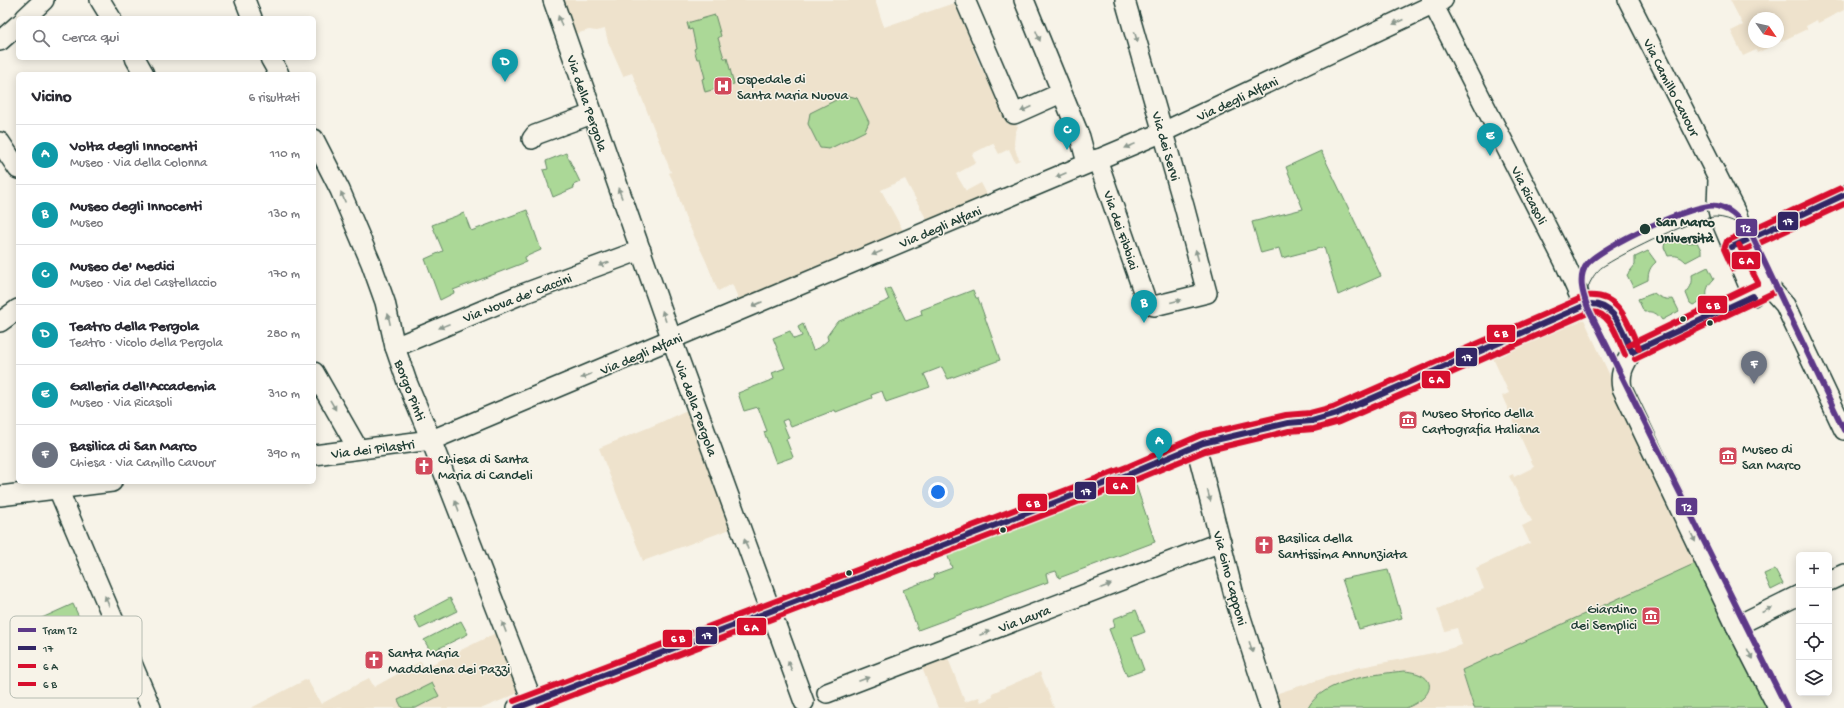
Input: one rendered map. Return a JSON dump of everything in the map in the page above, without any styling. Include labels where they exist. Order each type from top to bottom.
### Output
[{"type":"street","points":[[27,16],[44,0]]},
{"type":"street","points":[[100,0],[110,16]]},
{"type":"street","points":[[245,0],[251,16]]},
{"type":"street","name":"Via della Pergola","points":[[553,0],[672,340],[770,611],[797,705]]},
{"type":"street","points":[[965,0],[1014,114],[1062,93]]},
{"type":"street","name":"Via dei Fibbiai","points":[[1024,0],[1080,137],[1092,161],[1146,300]]},
{"type":"street","name":"Via dei Servi","points":[[1125,0],[1207,293],[1154,306],[1146,300]]},
{"type":"street","name":"Via Camillo Cavour","points":[[1628,0],[1737,215],[1746,241]]},
{"type":"street","name":"Via degli Alfani","points":[[431,440],[672,340],[1163,132],[1436,2]]},
{"type":"street","name":"Via Ricasoli","points":[[1436,2],[1564,261],[1582,306]]},
{"type":"street","points":[[0,41],[16,26]]},
{"type":"street","points":[[136,60],[143,72]]},
{"type":"street","points":[[271,60],[278,72]]},
{"type":"street","points":[[532,139],[535,135],[592,114]]},
{"type":"street","points":[[0,142],[16,166]]},
{"type":"street","name":"Borgo Pinti","points":[[316,143],[340,190],[371,263],[385,302],[395,347],[407,382],[431,440],[528,706]]},
{"type":"street","points":[[1746,241],[1844,195]]},
{"type":"street","points":[[1746,241],[1776,294],[1844,430]]},
{"type":"street","points":[[1746,241],[1753,296]]},
{"type":"street","name":"Via Nova de' Caccini","points":[[395,347],[517,296],[641,250]]},
{"type":"street","points":[[1776,294],[1753,296],[1632,352],[1621,370],[1622,388],[1736,626],[1778,708]]},
{"type":"street","points":[[1582,306],[1597,303],[1609,309],[1632,352]]},
{"type":"street","name":"Via Gino Capponi","points":[[1270,708],[1235,599],[1221,542],[1192,448],[1203,443],[1288,423],[1301,423],[1324,418],[1398,388],[1582,306]]},
{"type":"street","points":[[0,322],[16,310]]},
{"type":"street","points":[[316,376],[358,449]]},
{"type":"street","name":"Via dei Pilastri","points":[[316,455],[431,440]]},
{"type":"street","points":[[528,706],[770,611],[1132,473]]},
{"type":"street","points":[[0,496],[97,484]]},
{"type":"street","points":[[58,489],[112,616]]},
{"type":"street","name":"Via Laura","points":[[797,705],[1221,542]]},
{"type":"street","points":[[1832,580],[1844,574]]},
{"type":"street","points":[[1736,626],[1796,596]]},
{"type":"street","points":[[142,687],[151,708]]},
{"type":"shaded area","points":[[560,0],[875,0],[884,27],[957,2],[978,61],[1009,121],[1007,123],[1018,126],[1014,144],[1020,160],[1015,162],[1009,149],[999,154],[993,143],[972,154],[976,163],[956,174],[966,191],[981,183],[990,200],[930,226],[905,179],[881,190],[906,236],[740,302],[732,284],[718,291],[706,261],[685,217],[675,185],[669,173],[671,172],[632,73],[623,76],[608,42],[605,29],[597,31],[589,30],[572,35]]},
{"type":"shaded area","points":[[1730,0],[1844,0],[1844,10],[1818,23],[1817,20],[1806,26],[1807,29],[1784,40],[1784,12],[1748,12],[1748,48],[1767,48],[1757,53],[1756,50],[1743,56],[1731,31],[1743,25]]},
{"type":"shaded area","points":[[1582,315],[1696,563],[1462,670],[1474,708],[1276,708],[1272,695],[1356,668],[1438,652],[1462,645],[1457,628],[1445,631],[1437,609],[1484,589],[1476,568],[1530,543],[1522,526],[1532,521],[1509,476],[1513,474],[1514,477],[1534,467],[1502,396],[1509,393],[1492,356]]},
{"type":"shaded area","points":[[689,409],[733,528],[643,561],[599,448]]},
{"type":"shaded area","points":[[500,631],[523,691],[483,708],[251,708],[307,679],[321,704],[369,678],[374,687],[421,661],[424,668]]},
{"type":"shaded area","points":[[946,653],[965,702],[979,697],[981,702],[993,697],[992,693],[1040,672],[1054,708],[938,708],[920,663]]},
{"type":"green space","points":[[715,15],[721,36],[718,38],[724,58],[727,58],[734,84],[705,92],[702,79],[705,78],[700,59],[697,59],[694,49],[696,48],[692,29],[689,30],[687,23]]},
{"type":"green space","points":[[846,95],[857,98],[869,122],[865,131],[829,149],[820,148],[808,124],[810,113]]},
{"type":"green space","points":[[1321,151],[1381,276],[1338,295],[1324,247],[1282,258],[1279,248],[1261,253],[1252,222],[1303,209],[1286,167]]},
{"type":"green space","points":[[566,153],[580,182],[573,185],[574,188],[553,197],[543,170],[548,169],[546,161]]},
{"type":"green space","points":[[527,210],[541,250],[525,257],[526,262],[453,290],[454,293],[440,300],[425,259],[443,251],[432,225],[464,213],[471,231]]},
{"type":"green space","points":[[1680,236],[1687,242],[1697,242],[1701,250],[1701,254],[1686,262],[1678,256],[1668,256],[1664,247],[1665,243]]},
{"type":"green space","points":[[1648,251],[1656,262],[1650,270],[1648,280],[1633,287],[1627,275],[1635,265],[1635,257]]},
{"type":"green space","points":[[1708,267],[1714,279],[1708,287],[1707,298],[1693,305],[1690,303],[1686,293],[1691,285],[1692,275]]},
{"type":"green space","points":[[890,288],[906,321],[922,315],[921,310],[973,290],[976,298],[978,298],[1000,360],[948,379],[942,367],[924,374],[930,387],[886,402],[882,391],[871,395],[872,398],[791,427],[787,419],[782,421],[789,438],[786,439],[793,457],[776,463],[764,432],[767,431],[758,407],[744,411],[738,393],[774,379],[772,373],[785,368],[773,338],[790,331],[794,339],[802,336],[798,327],[803,324],[813,350],[819,348],[828,340],[827,336],[837,322],[889,300],[885,290]]},
{"type":"green space","points":[[1654,293],[1663,298],[1673,299],[1679,311],[1662,320],[1654,313],[1644,312],[1638,299]]},
{"type":"green space","points":[[1134,479],[1155,542],[1059,578],[1056,571],[1046,574],[1048,582],[918,630],[903,590],[934,578],[933,575],[952,568],[946,551]]},
{"type":"green space","name":"Giardino dei Semplici","points":[[1696,563],[1768,708],[1474,708],[1462,670]]},
{"type":"green space","points":[[1775,569],[1783,584],[1771,590],[1764,574]]},
{"type":"green space","points":[[1388,570],[1402,618],[1359,629],[1342,579]]},
{"type":"green space","points":[[450,598],[457,611],[420,629],[414,617]]},
{"type":"green space","points":[[73,604],[78,616],[46,616]]},
{"type":"green space","points":[[1136,610],[1145,632],[1132,637],[1144,670],[1127,676],[1109,629],[1115,627],[1113,619]]},
{"type":"green space","points":[[461,621],[468,634],[431,652],[424,640]]},
{"type":"green space","points":[[1404,671],[1424,676],[1428,681],[1429,686],[1428,692],[1423,698],[1406,708],[1308,708],[1315,698],[1337,685],[1351,680],[1379,674]]},
{"type":"green space","points":[[432,683],[439,696],[416,708],[402,708],[398,700]]},
{"type":"tunnel","points":[[1132,473],[1187,450]]},
{"type":"tram line","name":"T2","points":[[1787,708],[1588,308],[1582,286],[1582,275],[1587,264],[1595,256],[1610,247],[1649,227],[1671,218],[1706,206],[1717,206],[1729,211],[1742,223],[1753,238],[1844,430]]},
{"type":"tram line","points":[[1589,311],[1587,291],[1598,270],[1661,236],[1694,222],[1716,217],[1737,223],[1746,229],[1753,237]]},
{"type":"transit line","points":[[1733,269],[1724,249],[1727,241],[1841,188]]},
{"type":"transit line","name":"17","points":[[1732,247],[1844,195]]},
{"type":"transit line","points":[[1747,263],[1742,251],[1844,204]]},
{"type":"transit line","points":[[1635,359],[1775,292],[1776,284],[1753,237]]},
{"type":"transit line","points":[[1629,345],[1758,283],[1739,245]]},
{"type":"transit line","points":[[514,701],[1129,466],[1201,435],[1286,415],[1310,413],[1333,407],[1586,296],[1598,296],[1615,304],[1621,311],[1631,329],[1639,349]]},
{"type":"transit line","name":"17","points":[[1632,352],[1753,296]]},
{"type":"transit line","name":"17","points":[[517,708],[1132,473],[1203,443],[1288,423],[1312,421],[1336,414],[1588,304],[1598,305],[1612,313],[1617,319],[1632,352]]},
{"type":"transit line","points":[[539,708],[1135,480],[1205,451],[1289,431],[1314,429],[1339,422],[1590,312],[1603,316],[1613,327],[1625,355]]},
{"type":"place","name":"Teatro della Pergola","points":[[505,82]]},
{"type":"place","name":"Ospedale di Santa Maria Nuova","points":[[723,86]]},
{"type":"place","name":"Museo de' Medici","points":[[1067,150]]},
{"type":"place","name":"Galleria dell'Accademia","points":[[1490,156]]},
{"type":"place","name":"San Marco Università","points":[[1645,229]]},
{"type":"place","name":"Museo degli Innocenti","points":[[1144,323]]},
{"type":"place","name":"Basilica di San Marco","points":[[1754,384]]},
{"type":"place","name":"Museo Storico della Cartografia Italiana","points":[[1408,420]]},
{"type":"place","name":"Museo di San Marco","points":[[1728,456]]},
{"type":"place","name":"Volta degli Innocenti","points":[[1159,461]]},
{"type":"place","name":"Chiesa di Santa Maria di Candeli","points":[[424,466]]},
{"type":"place","name":"Basilica della Santissima Annunziata","points":[[1264,545]]},
{"type":"place","name":"Giardino dei Semplici","points":[[1651,616]]},
{"type":"place","name":"Santa Maria Maddalena dei Pazzi","points":[[374,660]]}]
